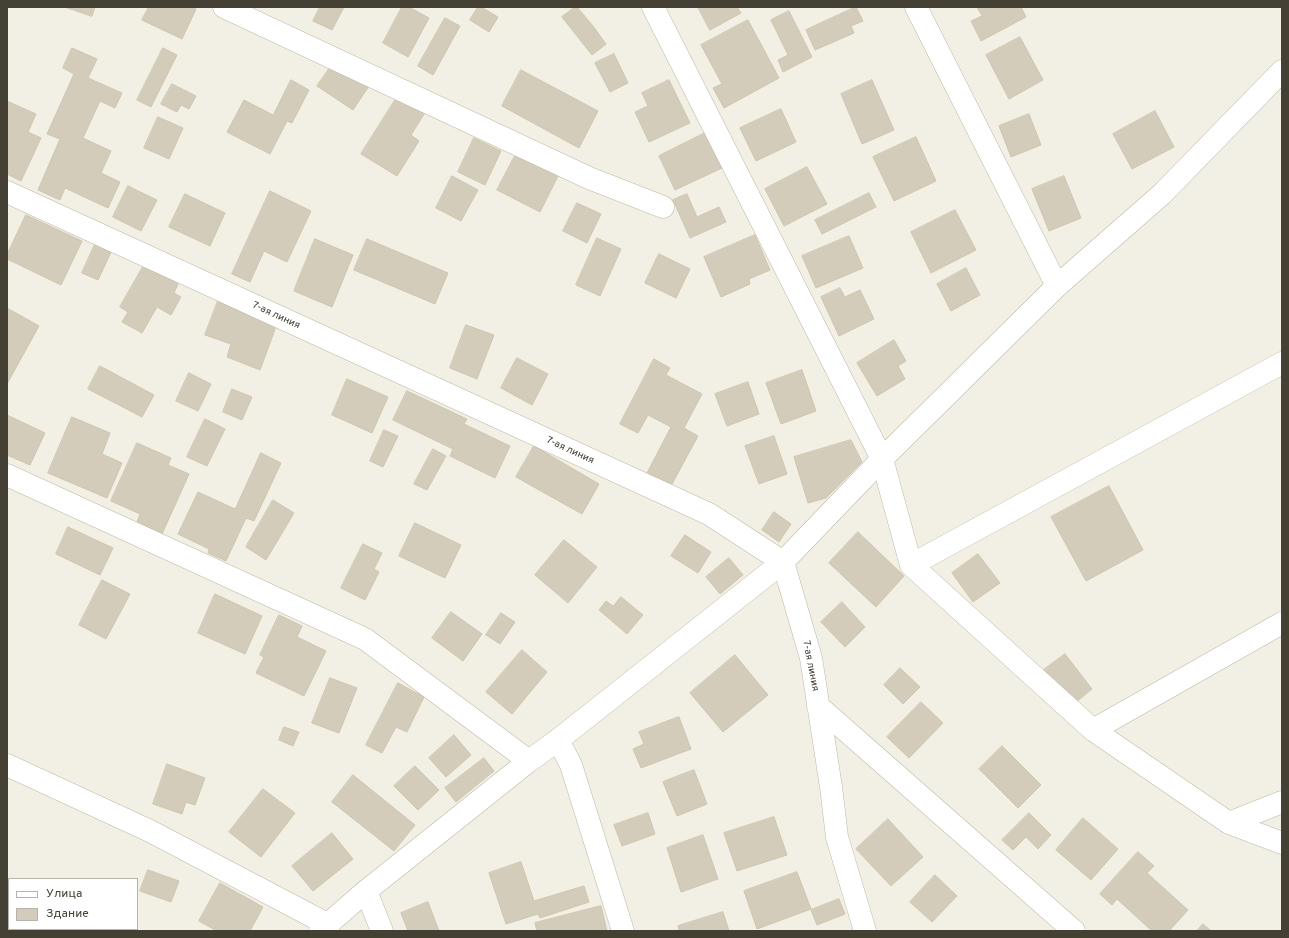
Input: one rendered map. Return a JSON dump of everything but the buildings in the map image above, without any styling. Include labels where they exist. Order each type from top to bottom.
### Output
[{"type":"street","points":[[224,7],[589,178],[663,207]]},
{"type":"street","points":[[653,7],[882,459],[911,565],[1093,730],[1229,824],[1282,843]]},
{"type":"street","points":[[916,7],[1057,286]]},
{"type":"street","points":[[7,766],[150,831],[324,928],[366,891],[529,761],[558,740],[783,562],[882,459],[1057,286],[1162,194],[1282,71]]},
{"type":"street","name":"7-ая линия","points":[[7,192],[708,514],[783,562],[810,658],[831,787],[837,837],[865,931]]},
{"type":"street","points":[[911,565],[1282,364]]},
{"type":"street","points":[[7,475],[365,639],[529,761]]},
{"type":"street","points":[[1093,730],[1282,623]]},
{"type":"street","points":[[818,706],[1074,931]]},
{"type":"street","points":[[558,740],[571,766],[623,931]]},
{"type":"street","points":[[1229,824],[1282,802]]},
{"type":"street","points":[[366,891],[382,931]]}]
